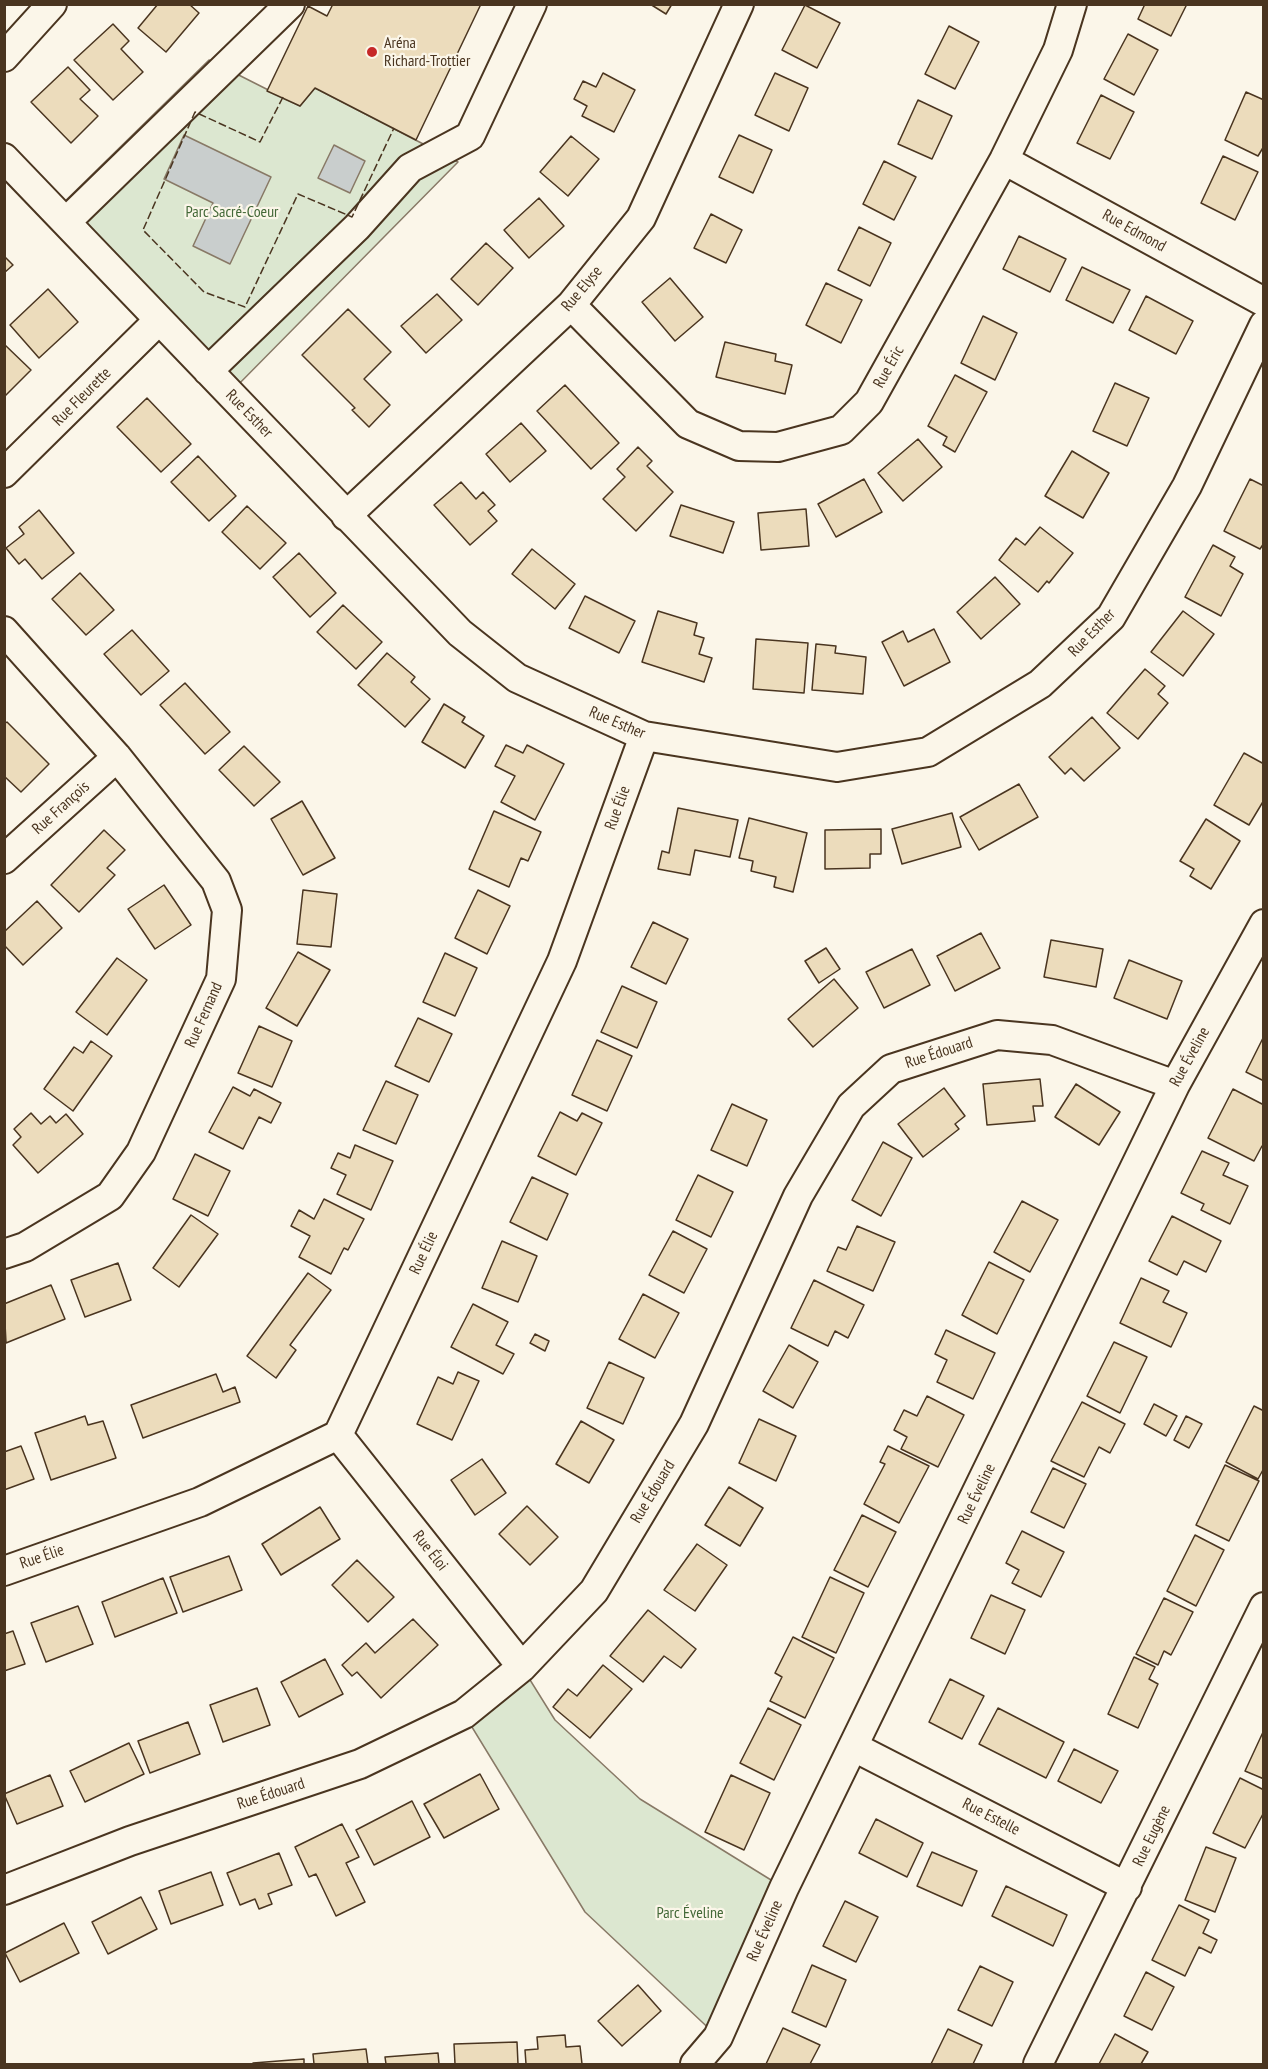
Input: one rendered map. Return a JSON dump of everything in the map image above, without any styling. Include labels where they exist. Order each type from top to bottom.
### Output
[{"type":"street","points":[[4,57],[52,4]]},
{"type":"street","points":[[66,222],[290,4]]},
{"type":"street","points":[[208,371],[357,227],[410,168],[471,136],[532,4]]},
{"type":"street","name":"Rue Elyse","points":[[346,516],[570,305],[640,218],[739,4]]},
{"type":"street","name":"Rue Éric","points":[[570,305],[688,424],[739,446],[778,447],[841,430],[869,402],[1004,160],[1058,50],[1072,4]]},
{"type":"street","name":"Rue Esther","points":[[4,158],[460,633],[518,678],[644,736],[837,768],[928,752],[1040,684],[1111,617],[1187,486],[1263,325]]},
{"type":"street","name":"Rue Edmond","points":[[1004,160],[1263,302]]},
{"type":"street","name":"Rue Fleurette","points":[[4,473],[159,320]]},
{"type":"street","name":"Rue Fernand","points":[[4,630],[117,757],[216,881],[227,910],[221,979],[141,1152],[110,1196],[25,1247],[4,1254]]},
{"type":"street","name":"Rue Élie","points":[[4,1570],[201,1502],[338,1435],[562,961],[644,736]]},
{"type":"street","name":"Rue François","points":[[4,860],[117,757]]},
{"type":"street","name":"Rue Éveline","points":[[695,2064],[718,2037],[784,1888],[1175,1084],[1263,924]]},
{"type":"street","name":"Rue Édouard","points":[[4,1890],[130,1841],[360,1764],[464,1714],[522,1667],[594,1591],[694,1424],[798,1196],[851,1106],[891,1069],[997,1035],[1052,1040],[1175,1084]]},
{"type":"street","name":"Rue Éloi","points":[[338,1435],[522,1667]]},
{"type":"street","name":"Rue Eugène","points":[[1038,2064],[1263,1607]]},
{"type":"street","name":"Rue Estelle","points":[[854,1747],[1127,1887]]},
{"type":"green space","name":"Parc Sacré-Coeur","points":[[209,60],[300,106],[315,88],[458,162],[229,394],[55,211]]},
{"type":"green space","name":"Parc Éveline","points":[[522,1667],[555,1720],[640,1799],[784,1888],[718,2037],[585,1912],[464,1714]]},
{"type":"shaded area","points":[[184,135],[271,177],[230,264],[193,246],[213,203],[164,179]]},
{"type":"shaded area","points":[[334,145],[365,161],[350,193],[318,178]]},
{"type":"building","points":[[158,4],[189,4],[199,13],[166,52],[138,28]]},
{"type":"building","name":"Aréna Richard-Trottier","points":[[333,4],[481,4],[416,140],[315,88],[300,106],[267,91],[308,6],[327,16]]},
{"type":"building","points":[[650,4],[672,4],[666,14]]},
{"type":"building","points":[[1145,4],[1187,4],[1171,36],[1138,19]]},
{"type":"building","points":[[805,5],[840,23],[817,68],[782,50]]},
{"type":"building","points":[[113,24],[129,41],[121,49],[143,72],[113,100],[74,60]]},
{"type":"building","points":[[949,26],[979,42],[955,89],[925,74]]},
{"type":"building","points":[[1128,34],[1158,50],[1134,95],[1104,79]]},
{"type":"building","points":[[68,67],[90,90],[80,99],[98,116],[71,143],[31,102]]},
{"type":"building","points":[[603,73],[635,90],[614,132],[582,116],[587,106],[574,99],[583,81],[596,87]]},
{"type":"building","points":[[775,73],[808,88],[789,131],[755,115]]},
{"type":"building","points":[[1246,92],[1264,100],[1264,146],[1258,156],[1225,140]]},
{"type":"building","points":[[1101,95],[1134,112],[1110,159],[1077,143]]},
{"type":"building","points":[[918,100],[952,116],[932,159],[898,144]]},
{"type":"building","points":[[739,135],[772,150],[753,193],[719,177]]},
{"type":"building","points":[[571,136],[599,159],[568,196],[540,172]]},
{"type":"building","points":[[1223,156],[1258,172],[1235,220],[1201,203]]},
{"type":"building","points":[[884,161],[916,177],[894,220],[863,204]]},
{"type":"building","points":[[539,198],[564,226],[529,258],[504,230]]},
{"type":"building","points":[[711,214],[742,230],[726,263],[694,248]]},
{"type":"building","points":[[859,227],[891,243],[870,286],[838,270]]},
{"type":"building","points":[[1019,236],[1066,259],[1050,292],[1003,269]]},
{"type":"building","points":[[486,243],[513,268],[478,305],[451,279]]},
{"type":"building","points":[[4,256],[13,265],[4,273]]},
{"type":"building","points":[[1082,267],[1130,290],[1113,323],[1066,300]]},
{"type":"building","points":[[670,278],[703,317],[675,341],[642,302]]},
{"type":"building","points":[[826,283],[862,300],[841,343],[806,325]]},
{"type":"building","points":[[48,289],[78,322],[39,358],[10,325]]},
{"type":"building","points":[[437,294],[462,320],[426,353],[401,326]]},
{"type":"building","points":[[1146,296],[1193,321],[1176,354],[1129,330]]},
{"type":"building","points":[[348,309],[391,352],[364,379],[390,405],[369,427],[352,410],[355,408],[302,355]]},
{"type":"building","points":[[983,316],[1017,333],[995,380],[961,363]]},
{"type":"building","points":[[725,342],[776,354],[775,361],[792,365],[785,394],[716,377]]},
{"type":"building","points":[[4,346],[31,370],[4,397]]},
{"type":"building","points":[[955,375],[987,392],[955,452],[943,445],[947,437],[928,426]]},
{"type":"building","points":[[1115,383],[1149,398],[1127,446],[1093,431]]},
{"type":"building","points":[[565,385],[619,443],[591,469],[537,411]]},
{"type":"building","points":[[147,398],[191,444],[161,472],[117,427]]},
{"type":"building","points":[[521,423],[546,451],[510,482],[486,454]]},
{"type":"building","points":[[918,439],[942,467],[903,501],[878,473]]},
{"type":"building","points":[[638,447],[652,461],[647,466],[673,492],[636,531],[603,499],[625,477],[617,469]]},
{"type":"building","points":[[1072,451],[1109,473],[1083,518],[1045,496]]},
{"type":"building","points":[[198,456],[236,496],[209,521],[171,482]]},
{"type":"building","points":[[864,479],[882,512],[836,537],[818,504]]},
{"type":"building","points":[[1250,479],[1264,486],[1264,543],[1260,549],[1224,531]]},
{"type":"building","points":[[461,482],[476,499],[483,492],[495,505],[488,511],[497,521],[470,545],[434,505]]},
{"type":"building","points":[[681,505],[734,522],[723,553],[670,536]]},
{"type":"building","points":[[247,506],[286,543],[260,569],[222,532]]},
{"type":"building","points":[[806,509],[809,546],[761,550],[758,513]]},
{"type":"building","points":[[39,510],[74,553],[42,579],[25,559],[19,564],[6,548],[24,534],[19,527]]},
{"type":"building","points":[[1040,527],[1073,553],[1049,583],[1047,581],[1038,592],[999,560],[1016,538],[1025,545]]},
{"type":"building","points":[[1213,545],[1235,557],[1230,566],[1243,574],[1221,616],[1185,597]]},
{"type":"building","points":[[532,549],[575,584],[555,609],[512,574]]},
{"type":"building","points":[[299,553],[336,593],[310,617],[273,577]]},
{"type":"building","points":[[80,573],[114,610],[86,635],[52,599]]},
{"type":"building","points":[[995,577],[1020,604],[981,639],[957,612]]},
{"type":"building","points":[[585,596],[635,621],[619,653],[569,628]]},
{"type":"building","points":[[343,605],[382,642],[356,669],[317,632]]},
{"type":"building","points":[[658,611],[697,623],[694,635],[704,638],[699,654],[712,658],[704,682],[642,662]]},
{"type":"building","points":[[1183,611],[1214,634],[1183,676],[1151,652]]},
{"type":"building","points":[[934,629],[950,662],[904,686],[882,642],[903,631],[908,642]]},
{"type":"building","points":[[132,630],[169,671],[141,695],[104,654]]},
{"type":"building","points":[[756,639],[808,643],[804,693],[753,689]]},
{"type":"building","points":[[816,644],[836,646],[835,653],[866,657],[863,694],[812,690]]},
{"type":"building","points":[[387,653],[415,677],[411,682],[430,699],[405,727],[358,685]]},
{"type":"building","points":[[1145,669],[1165,686],[1158,694],[1168,703],[1138,739],[1107,713]]},
{"type":"building","points":[[185,683],[230,732],[205,754],[160,705]]},
{"type":"building","points":[[444,704],[465,717],[462,722],[484,736],[465,768],[422,742]]},
{"type":"building","points":[[1092,717],[1120,748],[1084,781],[1071,768],[1065,774],[1049,757]]},
{"type":"building","points":[[7,722],[49,764],[21,792],[4,776],[4,724]]},
{"type":"building","points":[[506,745],[523,753],[527,745],[564,764],[535,820],[501,802],[515,776],[495,766]]},
{"type":"building","points":[[244,746],[280,782],[254,806],[219,770]]},
{"type":"building","points":[[1244,753],[1264,764],[1264,800],[1249,825],[1214,805]]},
{"type":"building","points":[[1019,784],[1038,817],[979,850],[960,817]]},
{"type":"building","points":[[302,801],[335,858],[303,875],[271,819]]},
{"type":"building","points":[[678,808],[738,820],[730,857],[695,850],[690,875],[658,869],[662,851],[669,853]]},
{"type":"building","points":[[494,811],[541,832],[528,861],[521,858],[509,887],[469,869]]},
{"type":"building","points":[[952,813],[961,847],[902,864],[892,829]]},
{"type":"building","points":[[749,818],[807,833],[793,892],[774,887],[776,877],[751,871],[753,861],[739,858]]},
{"type":"building","points":[[1206,819],[1240,841],[1211,889],[1190,876],[1194,869],[1180,861]]},
{"type":"building","points":[[881,829],[881,854],[870,854],[870,868],[825,869],[825,830]]},
{"type":"building","points":[[104,830],[125,850],[107,868],[115,875],[79,912],[51,885]]},
{"type":"building","points":[[164,885],[191,925],[155,949],[128,909]]},
{"type":"building","points":[[303,890],[337,894],[331,947],[297,944]]},
{"type":"building","points":[[478,890],[510,906],[487,954],[455,938]]},
{"type":"building","points":[[37,901],[62,928],[23,965],[4,945],[4,932]]},
{"type":"building","points":[[653,922],[688,939],[666,984],[631,967]]},
{"type":"building","points":[[981,933],[1000,968],[955,991],[937,956]]},
{"type":"building","points":[[1051,940],[1103,949],[1096,987],[1044,977]]},
{"type":"building","points":[[826,948],[840,969],[819,983],[805,961]]},
{"type":"building","points":[[912,949],[930,985],[884,1008],[866,972]]},
{"type":"building","points":[[298,952],[330,970],[297,1026],[266,1008]]},
{"type":"building","points":[[445,953],[477,968],[455,1016],[423,1002]]},
{"type":"building","points":[[117,958],[147,980],[107,1035],[76,1012]]},
{"type":"building","points":[[1129,960],[1182,981],[1167,1019],[1114,998]]},
{"type":"building","points":[[834,979],[858,1008],[813,1047],[788,1019]]},
{"type":"building","points":[[622,986],[657,1002],[637,1048],[601,1032]]},
{"type":"building","points":[[418,1018],[452,1034],[429,1082],[395,1066]]},
{"type":"building","points":[[259,1026],[292,1041],[272,1087],[238,1073]]},
{"type":"building","points":[[1264,1036],[1264,1081],[1246,1072]]},
{"type":"building","points":[[597,1040],[632,1056],[607,1111],[572,1095]]},
{"type":"building","points":[[91,1041],[112,1056],[73,1111],[44,1089],[74,1047],[83,1053]]},
{"type":"building","points":[[1040,1079],[1043,1106],[1033,1106],[1035,1121],[987,1125],[983,1084]]},
{"type":"building","points":[[386,1081],[418,1095],[396,1144],[363,1130]]},
{"type":"building","points":[[1076,1084],[1120,1112],[1099,1145],[1055,1117]]},
{"type":"building","points":[[233,1087],[250,1096],[254,1089],[281,1103],[271,1123],[259,1117],[243,1149],[209,1132]]},
{"type":"building","points":[[944,1088],[965,1116],[955,1124],[959,1129],[923,1157],[898,1124]]},
{"type":"building","points":[[1233,1089],[1264,1105],[1264,1147],[1262,1146],[1254,1161],[1208,1138]]},
{"type":"building","points":[[732,1104],[767,1120],[747,1166],[711,1150]]},
{"type":"building","points":[[560,1112],[577,1121],[582,1113],[602,1123],[576,1175],[538,1156]]},
{"type":"building","points":[[31,1113],[41,1124],[50,1116],[56,1123],[66,1114],[83,1134],[38,1173],[13,1145],[21,1137],[14,1129]]},
{"type":"building","points":[[883,1142],[912,1158],[881,1216],[852,1200]]},
{"type":"building","points":[[355,1145],[393,1161],[371,1210],[337,1194],[346,1175],[331,1168],[338,1153],[350,1158]]},
{"type":"building","points":[[1202,1151],[1229,1163],[1223,1175],[1248,1186],[1230,1224],[1201,1210],[1204,1204],[1181,1193]]},
{"type":"building","points":[[195,1154],[230,1171],[208,1216],[173,1199]]},
{"type":"building","points":[[698,1175],[733,1192],[711,1237],[676,1220]]},
{"type":"building","points":[[532,1177],[568,1194],[547,1240],[510,1222]]},
{"type":"building","points":[[324,1199],[364,1219],[348,1250],[344,1248],[331,1274],[299,1257],[310,1236],[291,1226],[299,1210],[314,1219]]},
{"type":"building","points":[[1022,1201],[1058,1220],[1030,1272],[994,1252]]},
{"type":"building","points":[[191,1215],[218,1234],[179,1287],[153,1268]]},
{"type":"building","points":[[1172,1216],[1221,1241],[1206,1272],[1184,1261],[1177,1275],[1149,1261]]},
{"type":"building","points":[[857,1226],[895,1242],[873,1291],[827,1271],[838,1247],[846,1250]]},
{"type":"building","points":[[673,1231],[707,1249],[684,1293],[649,1275]]},
{"type":"building","points":[[502,1241],[537,1256],[518,1302],[482,1288]]},
{"type":"building","points":[[989,1262],[1024,1280],[997,1334],[962,1315]]},
{"type":"building","points":[[118,1263],[131,1300],[85,1317],[71,1280]]},
{"type":"building","points":[[308,1273],[331,1290],[290,1345],[296,1350],[276,1378],[247,1356]]},
{"type":"building","points":[[1141,1278],[1169,1291],[1163,1302],[1187,1313],[1171,1347],[1120,1323]]},
{"type":"building","points":[[814,1280],[864,1305],[848,1338],[835,1331],[828,1346],[791,1328]]},
{"type":"building","points":[[51,1285],[65,1319],[6,1343],[4,1304]]},
{"type":"building","points":[[643,1294],[679,1313],[655,1358],[619,1339]]},
{"type":"building","points":[[473,1304],[508,1322],[496,1345],[514,1354],[503,1374],[451,1347]]},
{"type":"building","points":[[946,1330],[995,1353],[973,1399],[937,1382],[947,1360],[935,1354]]},
{"type":"building","points":[[535,1334],[549,1341],[545,1351],[530,1343]]},
{"type":"building","points":[[1114,1342],[1147,1357],[1120,1413],[1087,1396]]},
{"type":"building","points":[[789,1345],[818,1362],[793,1408],[763,1391]]},
{"type":"building","points":[[609,1362],[644,1378],[623,1424],[587,1408]]},
{"type":"building","points":[[458,1372],[479,1381],[452,1440],[417,1424],[438,1377],[453,1384]]},
{"type":"building","points":[[216,1374],[223,1392],[235,1387],[240,1402],[143,1438],[131,1405]]},
{"type":"building","points":[[927,1396],[964,1415],[938,1467],[901,1449],[907,1437],[894,1430],[904,1410],[917,1416]]},
{"type":"building","points":[[1082,1402],[1125,1424],[1110,1453],[1099,1447],[1084,1477],[1051,1461]]},
{"type":"building","points":[[1154,1404],[1177,1416],[1166,1436],[1144,1424]]},
{"type":"building","points":[[1254,1406],[1264,1411],[1264,1468],[1258,1479],[1226,1462]]},
{"type":"building","points":[[85,1416],[88,1425],[103,1421],[116,1458],[51,1480],[35,1433]]},
{"type":"building","points":[[1186,1416],[1202,1424],[1189,1448],[1174,1440]]},
{"type":"building","points":[[759,1419],[796,1436],[776,1481],[739,1463]]},
{"type":"building","points":[[581,1421],[614,1440],[589,1483],[556,1464]]},
{"type":"building","points":[[21,1446],[34,1479],[4,1490],[4,1452]]},
{"type":"building","points":[[888,1446],[929,1466],[899,1523],[864,1504],[885,1464],[880,1462]]},
{"type":"building","points":[[482,1459],[506,1493],[475,1515],[451,1480]]},
{"type":"building","points":[[1225,1465],[1259,1481],[1229,1541],[1196,1525]]},
{"type":"building","points":[[1053,1468],[1086,1484],[1064,1528],[1031,1512]]},
{"type":"building","points":[[729,1487],[763,1508],[740,1546],[705,1525]]},
{"type":"building","points":[[527,1506],[558,1537],[530,1565],[499,1534]]},
{"type":"building","points":[[320,1507],[340,1539],[281,1575],[262,1544]]},
{"type":"building","points":[[862,1515],[896,1532],[868,1587],[834,1570]]},
{"type":"building","points":[[1022,1531],[1064,1552],[1041,1597],[1012,1583],[1019,1570],[1006,1563]]},
{"type":"building","points":[[1195,1535],[1224,1550],[1196,1606],[1167,1591]]},
{"type":"building","points":[[697,1544],[727,1565],[695,1611],[664,1590]]},
{"type":"building","points":[[229,1556],[242,1590],[183,1612],[170,1577]]},
{"type":"building","points":[[357,1560],[394,1597],[368,1622],[332,1585]]},
{"type":"building","points":[[830,1577],[864,1593],[836,1653],[802,1637]]},
{"type":"building","points":[[163,1578],[177,1613],[115,1637],[102,1602]]},
{"type":"building","points":[[991,1595],[1025,1610],[1005,1654],[971,1638]]},
{"type":"building","points":[[1164,1598],[1193,1612],[1171,1655],[1164,1651],[1158,1665],[1136,1654]]},
{"type":"building","points":[[78,1606],[93,1644],[46,1662],[31,1623]]},
{"type":"building","points":[[648,1610],[696,1649],[681,1668],[664,1656],[643,1682],[610,1656]]},
{"type":"building","points":[[413,1619],[438,1645],[381,1698],[357,1672],[352,1676],[342,1665],[366,1643],[375,1653]]},
{"type":"building","points":[[13,1631],[25,1664],[4,1671],[4,1634]]},
{"type":"building","points":[[793,1637],[834,1658],[805,1718],[770,1701],[782,1677],[775,1673]]},
{"type":"building","points":[[1134,1657],[1155,1667],[1149,1679],[1158,1684],[1138,1728],[1108,1714]]},
{"type":"building","points":[[325,1659],[343,1694],[299,1717],[281,1682]]},
{"type":"building","points":[[603,1665],[632,1689],[590,1738],[553,1707],[568,1689],[577,1696]]},
{"type":"building","points":[[950,1679],[984,1696],[962,1739],[929,1722]]},
{"type":"building","points":[[257,1688],[270,1725],[223,1742],[210,1705]]},
{"type":"building","points":[[768,1708],[801,1725],[774,1780],[740,1763]]},
{"type":"building","points":[[998,1708],[1064,1742],[1046,1778],[979,1744]]},
{"type":"building","points":[[188,1722],[200,1754],[150,1773],[138,1741]]},
{"type":"building","points":[[1264,1730],[1264,1779],[1245,1771]]},
{"type":"building","points":[[129,1743],[144,1774],[85,1802],[70,1771]]},
{"type":"building","points":[[1074,1749],[1118,1771],[1101,1803],[1058,1781]]},
{"type":"building","points":[[480,1774],[499,1809],[444,1838],[424,1804]]},
{"type":"building","points":[[50,1775],[63,1806],[17,1824],[4,1794]]},
{"type":"building","points":[[731,1775],[770,1793],[744,1850],[705,1832]]},
{"type":"building","points":[[1240,1778],[1264,1790],[1264,1812],[1245,1848],[1213,1833]]},
{"type":"building","points":[[412,1801],[430,1837],[374,1865],[356,1830]]},
{"type":"building","points":[[876,1819],[923,1843],[907,1877],[859,1853]]},
{"type":"building","points":[[342,1824],[359,1857],[346,1863],[365,1902],[336,1916],[316,1874],[309,1877],[295,1847]]},
{"type":"building","points":[[1206,1847],[1236,1858],[1215,1912],[1185,1900]]},
{"type":"building","points":[[932,1852],[977,1871],[962,1906],[917,1886]]},
{"type":"building","points":[[279,1853],[292,1885],[268,1894],[272,1904],[259,1909],[255,1899],[240,1905],[227,1873]]},
{"type":"building","points":[[211,1872],[223,1905],[171,1924],[159,1891]]},
{"type":"building","points":[[1006,1886],[1067,1915],[1053,1946],[992,1916]]},
{"type":"building","points":[[141,1897],[157,1929],[108,1954],[92,1922]]},
{"type":"building","points":[[845,1901],[878,1917],[856,1962],[823,1946]]},
{"type":"building","points":[[1179,1905],[1209,1920],[1203,1933],[1217,1940],[1211,1953],[1199,1947],[1185,1976],[1152,1960]]},
{"type":"building","points":[[64,1923],[79,1953],[20,1982],[5,1953]]},
{"type":"building","points":[[812,1965],[846,1980],[826,2027],[792,2012]]},
{"type":"building","points":[[980,1966],[1013,1982],[992,2026],[958,2010]]},
{"type":"building","points":[[1146,1972],[1174,1987],[1152,2030],[1124,2016]]},
{"type":"building","points":[[638,1985],[661,2011],[622,2046],[598,2021]]},
{"type":"building","points":[[783,2028],[820,2045],[810,2064],[766,2064]]},
{"type":"building","points":[[948,2029],[982,2045],[973,2064],[931,2064]]},
{"type":"building","points":[[1115,2034],[1148,2052],[1141,2064],[1099,2064]]},
{"type":"building","points":[[565,2035],[566,2047],[580,2046],[582,2064],[526,2064],[525,2050],[538,2049],[537,2037]]},
{"type":"building","points":[[517,2042],[518,2064],[455,2064],[454,2044]]},
{"type":"building","points":[[366,2049],[368,2064],[314,2064],[313,2054]]},
{"type":"building","points":[[438,2053],[439,2064],[386,2064],[385,2057]]},
{"type":"building","points":[[304,2059],[304,2064],[253,2064],[253,2063]]},
{"type":"fence","points":[[283,97],[260,142],[195,112],[143,230],[204,292],[245,307],[298,194],[352,217],[394,128]]},
{"type":"place","name":"Aréna Richard-Trottier","points":[[372,52]]}]
